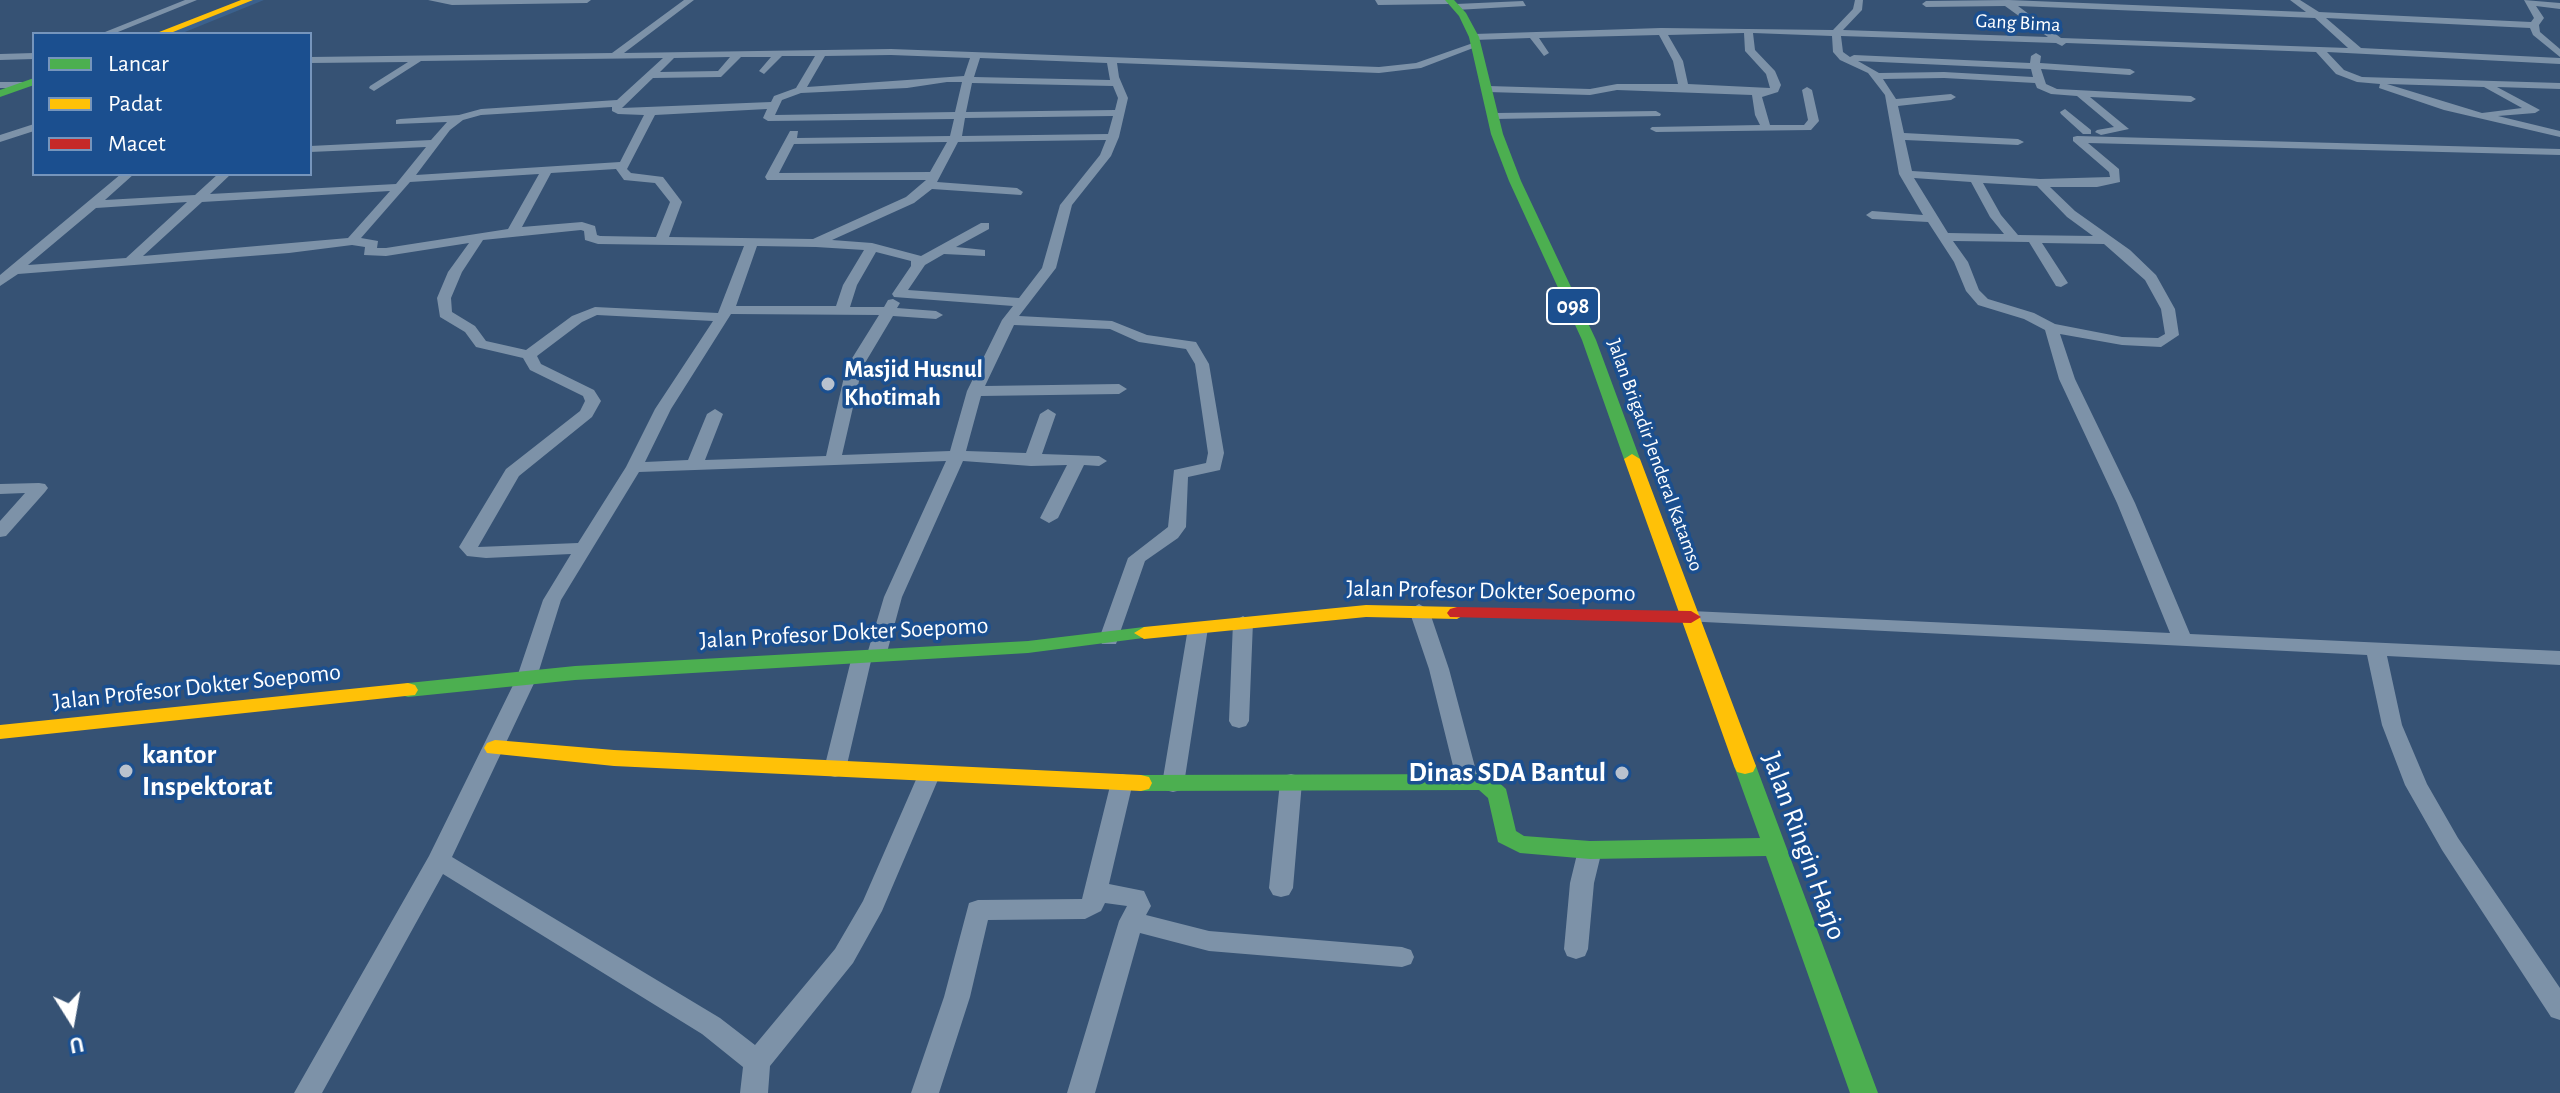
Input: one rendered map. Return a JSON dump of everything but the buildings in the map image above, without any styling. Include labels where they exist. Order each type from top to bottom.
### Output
[{"type":"main road","points":[[164,32],[249,0]]},
{"type":"main road","name":"Jalan Brigadir Jenderal Katamso","points":[[1452,3],[1475,41],[1497,134],[1515,181],[1589,340],[1691,617]]},
{"type":"main road","points":[[0,94],[28,83]]},
{"type":"main road","name":"Jalan Profesor Dokter Soepomo","points":[[0,732],[527,677],[1109,639],[1354,612],[1419,610],[1691,617]]},
{"type":"main road","name":"Jalan Ringin Harjo","points":[[1691,617],[1864,1093]]},
{"type":"main road","points":[[495,748],[614,758],[929,775],[1173,784],[1487,783],[1496,791],[1506,836],[1511,841],[1590,850],[1774,847]]},
{"type":"street","points":[[110,32],[193,0]]},
{"type":"street","points":[[432,0],[587,0]]},
{"type":"street","points":[[611,58],[690,0]]},
{"type":"street","points":[[1859,0],[1857,10],[1836,32],[1838,52],[1843,58],[1866,67],[1890,95],[1905,174],[1961,262],[1973,291],[1983,302],[2029,316],[2051,328],[2145,343],[2161,343],[2171,338],[2168,309],[2151,278],[2125,253],[2071,214],[2040,183]]},
{"type":"street","points":[[2173,0],[2187,10]]},
{"type":"street","points":[[2202,0],[2210,11]]},
{"type":"street","points":[[2294,0],[2317,15],[2358,51]]},
{"type":"street","points":[[2005,1],[2062,43]]},
{"type":"street","points":[[1926,4],[2005,1],[2534,25]]},
{"type":"street","points":[[1378,2],[1523,4]]},
{"type":"street","points":[[2529,2],[2560,6]]},
{"type":"street","points":[[2529,2],[2539,18],[2534,25],[2536,33],[2560,54]]},
{"type":"street","points":[[1488,89],[1590,92],[1617,87],[1684,87],[1761,92],[1774,90],[1776,85],[1771,73],[1750,51],[1748,30]]},
{"type":"street","name":"Gang Bima","points":[[312,60],[921,52],[1390,70],[1417,66],[1475,41],[1532,35],[1748,30],[2024,42],[2319,49],[2560,61]]},
{"type":"street","points":[[1661,31],[1678,61],[1684,87]]},
{"type":"street","points":[[1532,35],[1544,53]]},
{"type":"street","points":[[2024,42],[2037,58],[2037,80]]},
{"type":"street","points":[[2545,43],[2560,44]]},
{"type":"street","points":[[2319,49],[2340,72],[2361,80],[2474,115],[2560,134]]},
{"type":"street","points":[[800,90],[822,52]]},
{"type":"street","points":[[911,67],[921,52]]},
{"type":"street","points":[[764,71],[780,53]]},
{"type":"street","points":[[650,75],[721,74],[738,54]]},
{"type":"street","points":[[815,243],[910,200],[932,180],[953,140],[976,54]]},
{"type":"street","points":[[0,57],[32,56]]},
{"type":"street","points":[[670,57],[616,109],[622,112],[651,112],[773,105]]},
{"type":"street","points":[[1843,58],[2130,72]]},
{"type":"street","points":[[835,769],[869,656],[957,456],[975,391],[1009,320],[1049,268],[1066,205],[1105,156],[1113,137],[1123,98],[1116,83],[1112,59]]},
{"type":"street","points":[[374,88],[417,60]]},
{"type":"street","points":[[1875,76],[1944,75],[2037,80],[2049,90],[2081,95],[2191,99]]},
{"type":"street","points":[[768,118],[773,105],[782,95],[800,90],[969,79],[1049,87],[1116,83]]},
{"type":"street","points":[[2361,80],[2560,86]]},
{"type":"street","points":[[0,85],[28,83]]},
{"type":"street","points":[[2474,115],[2535,110],[2483,84]]},
{"type":"street","points":[[907,85],[911,101]]},
{"type":"street","points":[[1656,129],[1810,126],[1814,121],[1807,90]]},
{"type":"street","points":[[1761,92],[1757,95],[1758,105],[1766,127]]},
{"type":"street","points":[[2081,95],[2123,129],[2082,136]]},
{"type":"street","points":[[1891,103],[1951,97]]},
{"type":"street","points":[[400,122],[459,118],[481,112],[620,103]]},
{"type":"street","points":[[708,120],[714,109]]},
{"type":"street","points":[[651,112],[621,165],[625,177],[659,180],[676,202],[661,240]]},
{"type":"street","points":[[1905,174],[2040,183],[2097,183],[2116,179],[2115,171],[2082,136],[2065,112]]},
{"type":"street","points":[[768,118],[1118,113]]},
{"type":"street","points":[[1495,116],[1656,114]]},
{"type":"street","points":[[352,241],[404,183],[434,143],[459,118]]},
{"type":"street","points":[[768,118],[795,130],[770,176],[932,180],[1017,192]]},
{"type":"street","points":[[0,139],[31,126]]},
{"type":"street","points":[[1896,136],[2018,142]]},
{"type":"street","points":[[2082,136],[2560,152]]},
{"type":"street","points":[[791,141],[1113,137]]},
{"type":"street","points":[[312,149],[434,143]]},
{"type":"street","points":[[93,204],[198,200],[621,165]]},
{"type":"street","points":[[513,232],[547,170]]},
{"type":"street","points":[[0,282],[126,176]]},
{"type":"street","points":[[131,260],[223,176]]},
{"type":"street","points":[[803,191],[816,176]]},
{"type":"street","points":[[1975,179],[1996,217],[2014,238]]},
{"type":"street","points":[[1872,215],[1934,219]]},
{"type":"street","points":[[16,270],[299,248],[352,241],[373,244],[369,252],[377,252],[513,232],[582,226],[591,229],[590,237],[595,240],[815,243],[872,247],[916,258],[920,262]]},
{"type":"street","points":[[833,459],[854,368],[899,294],[920,262],[985,226]]},
{"type":"street","points":[[479,237],[455,272],[444,298],[445,314],[470,329],[481,344],[529,355]]},
{"type":"street","points":[[1944,237],[2103,240]]},
{"type":"street","points":[[2033,238],[2061,283]]},
{"type":"street","points":[[308,1093],[439,860],[495,748],[527,677],[552,600],[634,467],[663,409],[723,314],[751,244]]},
{"type":"street","points":[[841,311],[850,285],[872,247]]},
{"type":"street","points":[[942,250],[980,253]]},
{"type":"street","points":[[899,294],[1023,302]]},
{"type":"street","points":[[529,355],[572,322],[598,311],[723,314],[888,311],[936,315]]},
{"type":"street","points":[[1009,320],[1112,325],[1144,339],[1191,345],[1202,364],[1216,453],[1214,466],[1180,474],[1177,527],[1172,534],[1137,558],[1109,639]]},
{"type":"street","points":[[2051,328],[2067,379],[2126,503],[2183,640]]},
{"type":"street","points":[[529,355],[535,367],[589,393],[592,405],[581,418],[512,473],[468,547],[473,552],[486,553],[582,548]]},
{"type":"street","points":[[975,391],[1119,389]]},
{"type":"street","points":[[695,464],[715,414]]},
{"type":"street","points":[[1031,461],[1048,414]]},
{"type":"street","points":[[634,467],[957,456],[1099,461]]},
{"type":"street","points":[[1049,518],[1077,462]]},
{"type":"street","points":[[0,489],[39,488],[0,532]]},
{"type":"street","points":[[1419,610],[1439,669],[1468,782]]},
{"type":"street","points":[[1691,617],[2560,658]]},
{"type":"street","points":[[1239,721],[1243,622]]},
{"type":"street","points":[[1173,784],[1198,628]]},
{"type":"street","points":[[2376,649],[2392,725],[2416,785],[2458,856],[2560,1009]]},
{"type":"street","points":[[754,1093],[757,1062],[844,956],[874,904],[929,775]]},
{"type":"street","points":[[925,1093],[957,997],[978,910],[1085,909],[1093,904],[1122,782]]},
{"type":"street","points":[[1281,888],[1291,782]]},
{"type":"street","points":[[1576,949],[1582,883],[1590,850]]},
{"type":"street","points":[[439,860],[711,1026],[757,1062]]},
{"type":"street","points":[[1081,1093],[1131,921],[1139,906],[1136,898],[1097,892]]},
{"type":"street","points":[[1131,921],[1209,941],[1402,957]]},
{"type":"waterway","points":[[174,32],[259,0]]},
{"type":"traffic: fast","points":[[1449,0],[1463,15],[1474,37],[1497,134],[1515,181],[1589,340],[1632,459]]},
{"type":"traffic: fast","points":[[0,94],[32,82]]},
{"type":"traffic: fast","points":[[408,690],[575,673],[1028,647],[1144,633]]},
{"type":"traffic: fast","points":[[1745,766],[1864,1093]]},
{"type":"traffic: fast","points":[[1141,783],[1484,782],[1498,795],[1506,836],[1520,844],[1590,850],[1774,847]]},
{"type":"traffic: slow","points":[[164,32],[249,0]]},
{"type":"traffic: slow","points":[[1632,459],[1745,766]]},
{"type":"traffic: slow","points":[[1144,633],[1366,611],[1457,613]]},
{"type":"traffic: slow","points":[[0,732],[408,690]]},
{"type":"traffic: slow","points":[[495,748],[614,758],[1141,783]]},
{"type":"traffic: jam","points":[[1457,613],[1691,617]]},
{"type":"place","name":"Masjid Husnul Khotimah","points":[[828,384]]},
{"type":"place","name":"kantor Inspektorat","points":[[126,771]]},
{"type":"place","name":"Dinas SDA Bantul","points":[[1622,773]]}]
